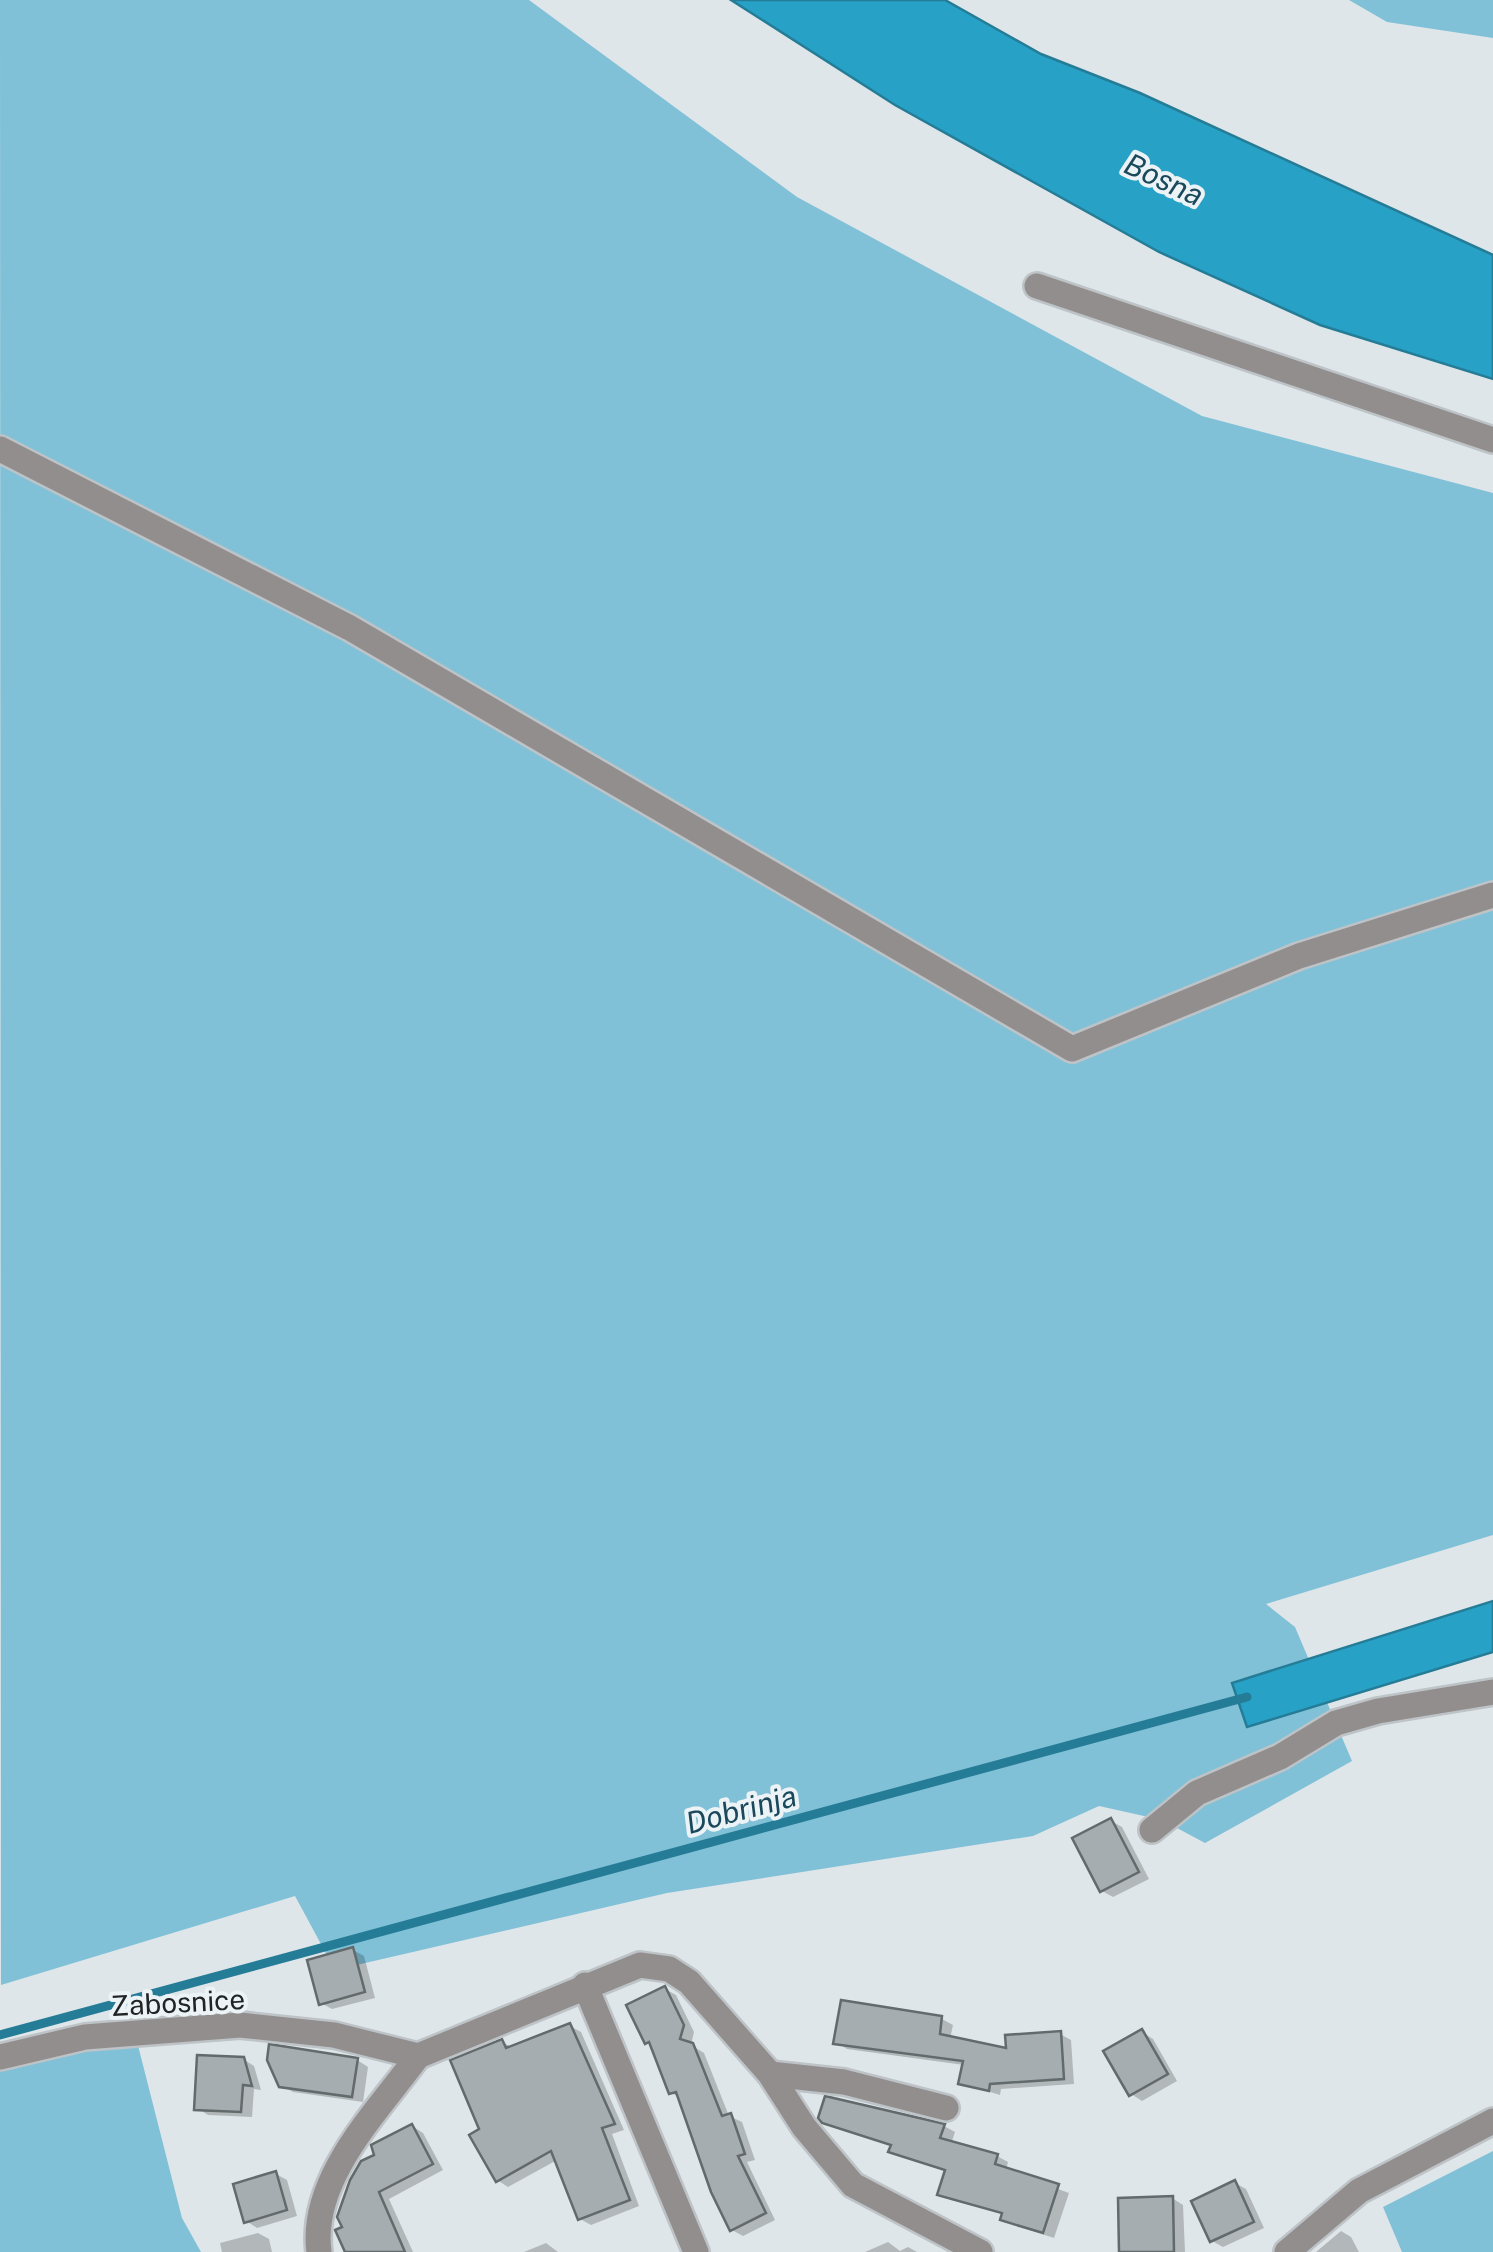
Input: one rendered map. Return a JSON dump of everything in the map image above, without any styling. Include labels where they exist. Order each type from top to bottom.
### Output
[{"type":"street","points":[[1037,286],[1493,440]]},
{"type":"street","points":[[0,449],[350,628],[1072,1049],[1300,956],[1493,895]]},
{"type":"street","points":[[1152,1830],[1197,1792],[1280,1756],[1336,1723],[1378,1711],[1493,1692]]},
{"type":"street","points":[[319,2252],[316,2232],[322,2198],[358,2138],[418,2056],[640,1964],[669,1970],[689,1982],[770,2074],[804,2127],[852,2185],[972,2250]]},
{"type":"street","points":[[585,1985],[696,2252]]},
{"type":"street","name":"Zabosnice","points":[[0,2058],[85,2037],[240,2025],[334,2035],[418,2056]]},
{"type":"street","points":[[770,2074],[844,2082],[946,2108]]},
{"type":"street","points":[[1287,2252],[1359,2191],[1493,2121]]},
{"type":"shaded area","points":[[0,0],[529,0],[797,197],[1202,416],[1493,493],[1493,1535],[1266,1604],[1295,1627],[1352,1761],[1205,1843],[1162,1820],[1099,1806],[1033,1836],[667,1893],[335,1970],[295,1896],[1,1985]]},
{"type":"shaded area","points":[[1349,0],[1493,0],[1493,38],[1387,22]]},
{"type":"shaded area","points":[[131,2018],[182,2218],[201,2252],[0,2252],[0,2062]]},
{"type":"shaded area","points":[[1493,2151],[1493,2252],[1402,2252],[1383,2207]]},
{"type":"water","name":"Bosna","points":[[731,0],[945,0],[1041,54],[1140,93],[1493,255],[1493,379],[1320,325],[1159,252],[895,105]]},
{"type":"water","points":[[1493,1601],[1493,1652],[1247,1727],[1232,1683]]},
{"type":"building","points":[[1111,1818],[1139,1872],[1100,1892],[1072,1838]]},
{"type":"building","points":[[353,1947],[365,1992],[319,2005],[307,1960]]},
{"type":"building","points":[[665,1986],[684,2025],[680,2039],[693,2043],[722,2116],[731,2113],[745,2154],[738,2156],[766,2213],[730,2231],[711,2192],[676,2092],[669,2094],[649,2042],[645,2044],[626,2005]]},
{"type":"building","points":[[841,2000],[942,2016],[940,2034],[1006,2048],[1005,2035],[1061,2031],[1064,2079],[990,2084],[989,2091],[958,2084],[963,2061],[833,2044]]},
{"type":"building","points":[[570,2023],[615,2124],[602,2128],[630,2200],[578,2220],[551,2151],[496,2182],[469,2135],[479,2129],[450,2060],[502,2039],[506,2048]]},
{"type":"building","points":[[1142,2029],[1168,2074],[1129,2096],[1103,2051]]},
{"type":"building","points":[[269,2044],[358,2058],[352,2097],[279,2087],[267,2060]]},
{"type":"building","points":[[197,2055],[244,2057],[252,2086],[243,2085],[241,2112],[194,2110]]},
{"type":"building","points":[[825,2096],[945,2124],[940,2138],[998,2154],[995,2164],[1059,2184],[1043,2233],[1000,2220],[1002,2213],[937,2195],[945,2170],[888,2152],[891,2145],[822,2123],[818,2118]]},
{"type":"building","points":[[412,2124],[433,2164],[379,2192],[405,2252],[345,2252],[335,2230],[342,2227],[337,2217],[350,2180],[361,2161],[374,2155],[371,2145]]},
{"type":"building","points":[[276,2171],[287,2210],[244,2223],[233,2184]]},
{"type":"building","points":[[1235,2180],[1254,2222],[1210,2242],[1191,2201]]},
{"type":"building","points":[[1173,2196],[1174,2252],[1119,2252],[1118,2198]]},
{"type":"waterway","name":"Dobrinja","points":[[0,2035],[1247,1697]]}]
